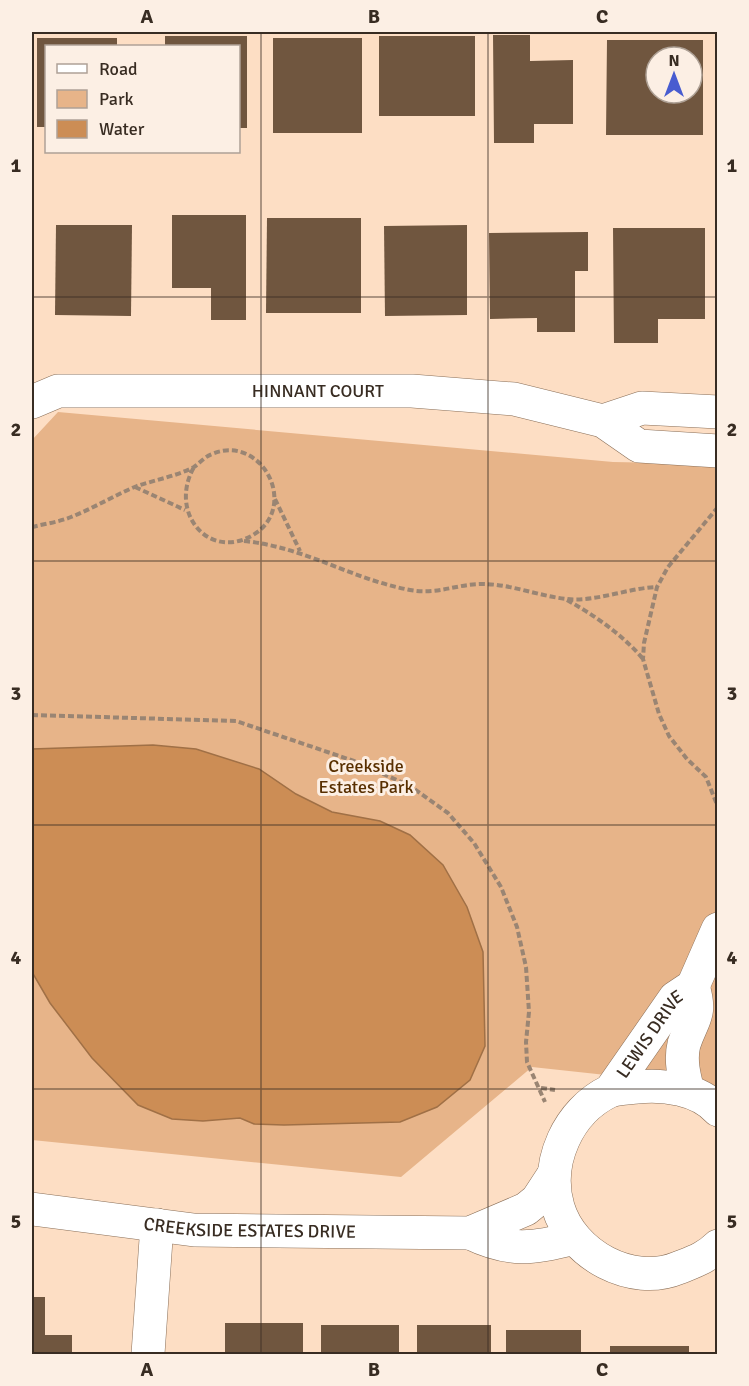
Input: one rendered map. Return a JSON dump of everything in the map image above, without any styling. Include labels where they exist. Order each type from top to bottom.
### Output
[{"type":"street","name":"HINNANT COURT","points":[[32,402],[58,391],[412,390],[514,399],[603,421],[639,446],[717,451]]},
{"type":"street","points":[[603,421],[642,408],[717,412]]},
{"type":"street","name":"LEWIS DRIVE","points":[[611,1090],[675,998],[693,986],[717,929]]},
{"type":"street","name":"LEWIS DRIVE","points":[[688,1091],[682,1070],[684,1046],[700,1006],[693,986]]},
{"type":"street","points":[[714,1254],[664,1274],[636,1274],[604,1263],[574,1238],[558,1207],[554,1174],[563,1136],[584,1109],[611,1090],[652,1085],[688,1091],[717,1110]]},
{"type":"street","name":"CREEKSIDE ESTATES DRIVE","points":[[32,1209],[194,1230],[470,1233],[526,1209],[537,1200],[554,1174]]},
{"type":"street","points":[[148,1354],[157,1225]]},
{"type":"street","name":"CREEKSIDE ESTATES DRIVE","points":[[470,1233],[494,1245],[513,1246],[540,1247],[574,1238]]},
{"type":"path","points":[[241,541],[265,525],[272,513],[275,498],[274,484],[268,471],[246,453],[232,450],[217,452],[204,458],[194,467],[186,480],[183,495],[192,523],[214,539],[300,551],[357,575],[410,590],[440,592],[472,584],[496,584],[563,598],[657,587]]},
{"type":"path","points":[[32,527],[69,518],[135,487],[194,467]]},
{"type":"path","points":[[135,487],[186,510]]},
{"type":"path","points":[[275,498],[300,551]]},
{"type":"path","points":[[717,507],[681,550],[657,587],[644,643],[643,659],[659,714],[669,736],[687,759],[706,777],[714,792],[717,807]]},
{"type":"path","points":[[563,598],[632,645],[643,659]]},
{"type":"path","points":[[32,715],[236,721],[357,762],[411,786],[448,813],[474,843],[495,878],[517,927],[526,968],[529,1012],[527,1062],[541,1088],[547,1112]]},
{"type":"green space","name":"Creekside Estates Park","points":[[58,412],[613,462],[717,464],[717,1087],[532,1067],[401,1177],[32,1140],[32,440]]},
{"type":"water","points":[[153,745],[196,749],[259,769],[296,794],[332,812],[380,821],[410,835],[443,865],[467,907],[483,952],[485,1046],[470,1080],[437,1107],[400,1122],[254,1124],[240,1118],[203,1121],[172,1119],[138,1105],[92,1058],[50,1003],[32,972],[32,749]]},
{"type":"building","points":[[493,35],[530,35],[530,61],[573,60],[573,124],[534,124],[534,143],[494,143]]},
{"type":"building","points":[[165,36],[247,36],[247,128],[240,128],[240,45],[165,45]]},
{"type":"building","points":[[379,36],[475,36],[475,116],[379,116]]},
{"type":"building","points":[[37,38],[117,38],[117,45],[45,45],[45,127],[37,127]]},
{"type":"building","points":[[273,38],[362,38],[362,133],[273,133]]},
{"type":"building","points":[[607,40],[703,40],[703,45],[644,45],[644,105],[703,105],[703,135],[606,135]]},
{"type":"building","points":[[172,215],[246,215],[246,320],[211,320],[211,288],[172,288]]},
{"type":"building","points":[[267,218],[361,218],[361,313],[266,313]]},
{"type":"building","points":[[56,225],[132,225],[131,316],[55,315]]},
{"type":"building","points":[[467,225],[467,315],[385,316],[384,226]]},
{"type":"building","points":[[613,228],[705,228],[705,319],[658,319],[658,343],[614,343]]},
{"type":"building","points":[[588,232],[588,271],[575,271],[575,332],[537,332],[537,318],[490,319],[489,233]]},
{"type":"building","points":[[32,1297],[45,1297],[45,1335],[72,1335],[72,1354],[32,1354]]},
{"type":"building","points":[[225,1323],[303,1323],[303,1354],[225,1354]]},
{"type":"building","points":[[321,1325],[399,1325],[399,1354],[321,1354]]},
{"type":"building","points":[[417,1325],[491,1325],[491,1354],[417,1354]]},
{"type":"building","points":[[506,1330],[581,1330],[581,1354],[506,1354]]},
{"type":"building","points":[[610,1346],[689,1346],[689,1354],[610,1354]]}]
